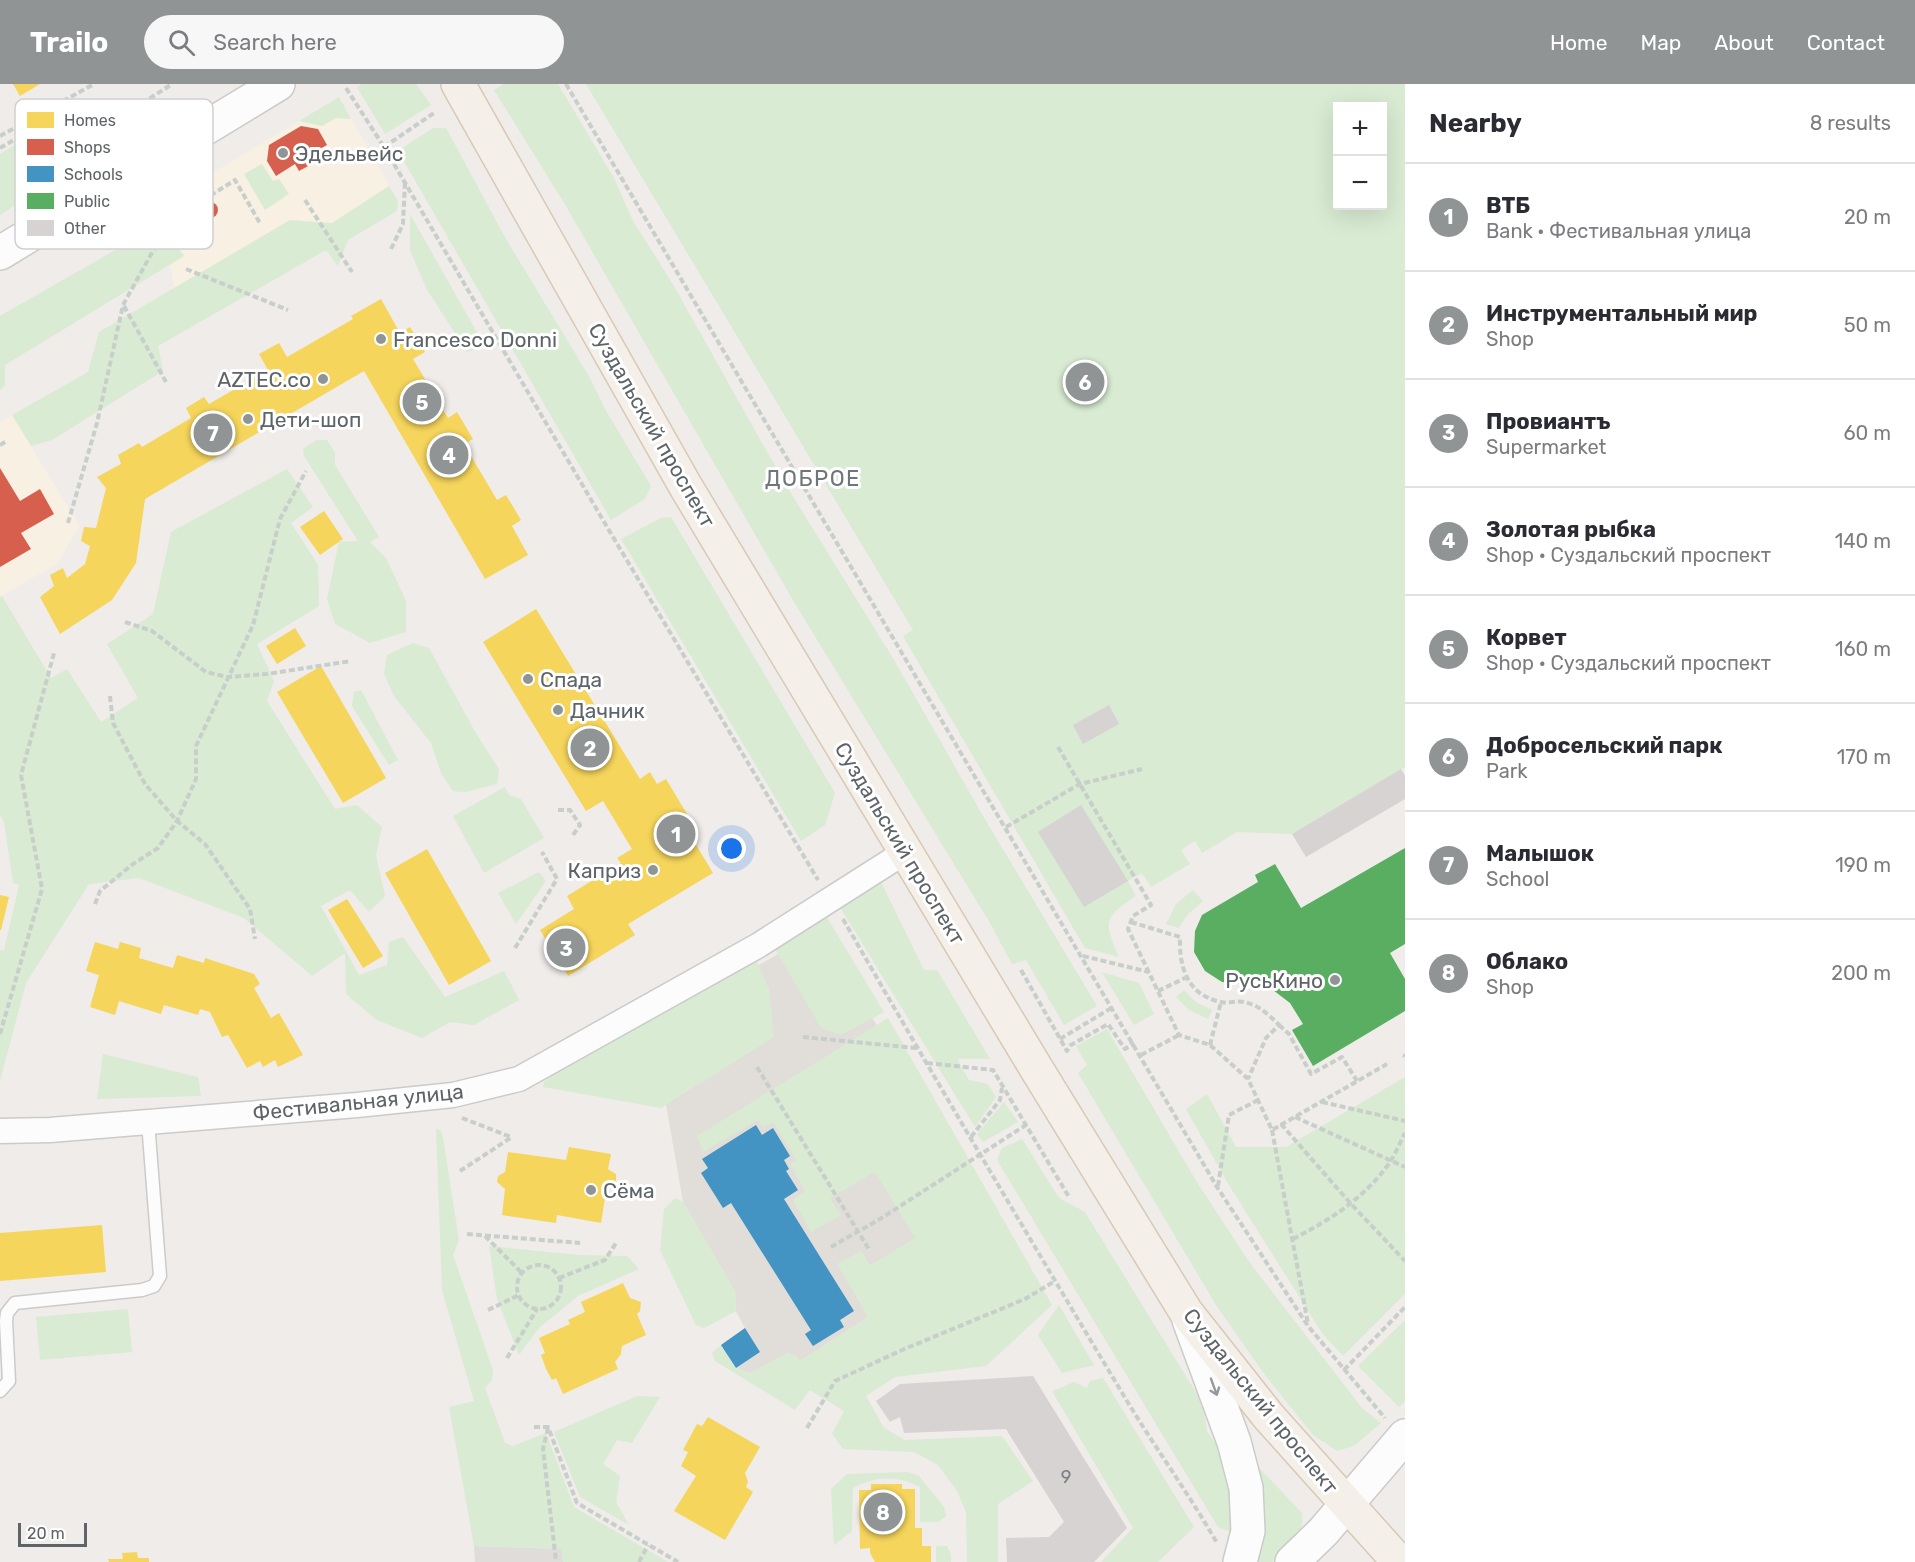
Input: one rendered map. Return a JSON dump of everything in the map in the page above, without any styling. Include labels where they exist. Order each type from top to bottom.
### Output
[{"type":"main road","points":[[213,124],[278,84]]},
{"type":"main road","name":"Суздальский проспект","points":[[458,84],[686,488],[1087,1154],[1186,1312],[1269,1417],[1400,1562]]},
{"type":"main road","points":[[0,253],[15,244]]},
{"type":"main road","points":[[1186,1312],[1234,1442],[1246,1488],[1248,1531],[1230,1554]]},
{"type":"main road","points":[[1292,1562],[1347,1505],[1395,1427]]},
{"type":"street","name":"Фестивальная улица","points":[[0,1131],[50,1130],[357,1105],[453,1095],[519,1079],[759,945],[905,852]]},
{"type":"lane","points":[[0,1391],[9,1381],[6,1321],[7,1313],[15,1303],[142,1290],[154,1286],[160,1276],[148,1122]]},
{"type":"path","points":[[65,99],[94,84]]},
{"type":"path","points":[[149,99],[172,84]]},
{"type":"path","points":[[566,84],[1113,1007],[1217,1187],[1308,1326],[1395,1427]]},
{"type":"path","points":[[346,88],[384,147],[773,807],[831,899],[1055,1281],[1130,1404],[1230,1554]]},
{"type":"path","points":[[384,147],[434,113]]},
{"type":"path","points":[[0,136],[15,127]]},
{"type":"path","points":[[0,148],[15,139]]},
{"type":"path","points":[[213,194],[235,180],[261,225]]},
{"type":"path","points":[[391,249],[403,224],[405,183]]},
{"type":"path","points":[[305,200],[352,272]]},
{"type":"path","points":[[68,523],[97,423],[123,305],[154,249]]},
{"type":"path","points":[[186,269],[288,310]]},
{"type":"path","points":[[123,305],[166,382]]},
{"type":"path","points":[[0,444],[7,441]]},
{"type":"path","points":[[95,904],[100,891],[133,864],[158,848],[177,821],[196,779],[196,746],[253,625],[280,519],[306,471]]},
{"type":"path","points":[[125,622],[152,631],[206,672],[228,677],[267,674],[351,661]]},
{"type":"path","points":[[0,1034],[42,889],[21,775],[54,653]]},
{"type":"path","points":[[110,696],[113,723],[145,784],[177,821],[205,844],[250,909],[255,939]]},
{"type":"path","points":[[1058,747],[1151,905],[1133,916],[1128,929],[1179,1035]]},
{"type":"path","points":[[1006,827],[1080,784],[1142,770]]},
{"type":"path","points":[[558,810],[570,810],[580,825],[573,835]]},
{"type":"path","points":[[515,948],[557,879],[542,852]]},
{"type":"path","points":[[1131,922],[1180,937],[1180,955],[1185,978],[1202,994],[1221,1002],[1243,1002],[1261,1009],[1289,1034],[1311,1074],[1342,1057],[1357,1081]]},
{"type":"path","points":[[1082,956],[1149,972]]},
{"type":"path","points":[[1022,970],[1067,1051],[1071,1045],[1108,1024],[1125,1049],[1134,1043]]},
{"type":"path","points":[[1158,991],[1185,978]]},
{"type":"path","points":[[1210,1045],[1221,1002]]},
{"type":"path","points":[[1060,1039],[1113,1007]]},
{"type":"path","points":[[1248,1079],[1266,1038],[1280,1025]]},
{"type":"path","points":[[1140,1055],[1179,1035],[1210,1045],[1248,1079],[1272,1130],[1308,1326]]},
{"type":"path","points":[[803,1036],[917,1048]]},
{"type":"path","points":[[927,1063],[993,1070],[1069,1197]]},
{"type":"path","points":[[1272,1130],[1387,1064]]},
{"type":"path","points":[[757,1067],[870,1251]]},
{"type":"path","points":[[971,1137],[1000,1100],[1003,1086]]},
{"type":"path","points":[[1217,1187],[1229,1115],[1258,1101]]},
{"type":"path","points":[[1321,1102],[1405,1121]]},
{"type":"path","points":[[454,1115],[512,1137],[460,1171]]},
{"type":"path","points":[[1295,1117],[1405,1167]]},
{"type":"path","points":[[1281,1124],[1405,1261]]},
{"type":"path","points":[[831,1247],[1026,1125]]},
{"type":"path","points":[[1293,1239],[1323,1224],[1372,1185],[1391,1161],[1405,1133]]},
{"type":"path","points":[[467,1234],[580,1243]]},
{"type":"path","points":[[485,1236],[522,1272]]},
{"type":"path","points":[[560,1278],[605,1260],[616,1243]]},
{"type":"path","points":[[542,1265],[555,1272],[560,1278],[561,1286],[557,1300],[552,1305],[537,1309],[530,1307],[519,1295],[518,1279],[528,1268],[542,1265]]},
{"type":"path","points":[[807,1428],[835,1381],[902,1350],[1025,1299],[1055,1281]]},
{"type":"path","points":[[488,1310],[519,1295]]},
{"type":"path","points":[[1344,1370],[1405,1306]]},
{"type":"path","points":[[507,1358],[537,1309]]},
{"type":"path","points":[[534,1427],[548,1427]]},
{"type":"path","points":[[548,1427],[577,1503],[678,1562]]},
{"type":"path","points":[[548,1427],[543,1449],[556,1561]]},
{"type":"path","points":[[639,1562],[648,1545]]},
{"type":"shaded area","points":[[339,97],[398,201],[182,320],[166,249],[213,249],[213,172]]},
{"type":"shaded area","points":[[12,415],[80,526],[57,564],[0,597],[0,422]]},
{"type":"shaded area","points":[[821,928],[958,1168],[868,1317],[800,1361],[788,1353],[750,1373],[736,1368],[760,1352],[736,1311],[735,1291],[683,1202],[664,1093],[572,1069]]},
{"type":"shaded area","points":[[474,1546],[562,1549],[563,1562],[475,1562]]},
{"type":"green space","points":[[362,84],[416,84],[431,105],[385,134],[357,87]]},
{"type":"green space","points":[[504,84],[558,84],[614,178],[632,219],[675,288],[784,482],[894,660],[983,816],[1097,1006],[1064,1025],[1026,960],[1012,964],[990,923],[794,602],[563,201],[494,90]]},
{"type":"green space","points":[[586,84],[1405,84],[1405,767],[1292,834],[1237,832],[1202,853],[1195,841],[1181,850],[1190,864],[1151,887],[1142,873],[1128,881],[1136,896],[1112,915],[1109,928],[1119,957],[1085,948],[903,636],[913,630]]},
{"type":"green space","points":[[339,97],[351,119],[336,118],[322,126],[299,121]]},
{"type":"green space","points":[[433,128],[446,128],[506,239],[590,378],[605,409],[651,486],[645,499],[611,520],[398,151]]},
{"type":"green space","points":[[15,145],[15,205],[0,215],[0,154]]},
{"type":"green space","points":[[262,164],[273,181],[279,179],[289,194],[265,210],[244,174]]},
{"type":"green space","points":[[389,186],[398,201],[397,211],[348,240],[338,266],[326,250],[158,346],[163,371],[52,440],[31,446],[12,415],[88,372],[99,332],[290,220],[332,223]]},
{"type":"green space","points":[[410,214],[484,345],[467,352],[426,288],[410,250]]},
{"type":"green space","points":[[117,249],[179,249],[184,256],[5,365],[5,385],[0,390],[0,316]]},
{"type":"green space","points":[[317,440],[327,440],[335,453],[335,465],[379,537],[370,542],[386,558],[406,601],[406,632],[370,643],[335,624],[327,599],[339,542],[358,541],[304,456],[303,449]]},
{"type":"green space","points":[[287,469],[313,507],[291,523],[318,565],[319,606],[257,644],[274,681],[267,701],[335,809],[357,805],[382,827],[376,855],[385,896],[369,912],[350,890],[321,906],[359,975],[387,965],[389,942],[403,937],[445,997],[504,971],[519,1000],[474,1025],[450,1022],[422,1038],[377,1020],[346,994],[345,953],[312,976],[244,918],[139,878],[89,884],[26,983],[0,1081],[0,950],[4,950],[19,885],[13,883],[4,822],[0,815],[0,597],[2,596],[51,678],[67,669],[101,722],[138,698],[107,644],[153,614],[171,532]]},
{"type":"green space","points":[[671,517],[835,793],[825,825],[801,841],[621,539],[661,518]]},
{"type":"green space","points":[[413,643],[429,648],[477,735],[499,769],[497,784],[466,792],[453,791],[441,773],[431,743],[394,696],[384,674],[387,655]]},
{"type":"green space","points":[[361,690],[398,760],[389,765],[352,706],[354,692]]},
{"type":"green space","points":[[505,787],[509,795],[521,799],[544,838],[484,873],[453,816]]},
{"type":"green space","points":[[539,872],[546,881],[516,924],[498,893]]},
{"type":"green space","points":[[878,876],[924,970],[937,970],[990,1059],[957,1059],[969,1080],[988,1084],[996,1097],[975,1127],[838,904]]},
{"type":"green space","points":[[1193,890],[1203,901],[1187,915],[1179,928],[1166,924],[1176,904]]},
{"type":"green space","points":[[826,916],[884,1012],[841,1035],[821,1028],[773,946]]},
{"type":"green space","points":[[754,955],[769,989],[774,1037],[661,1108],[543,1087],[545,1079],[570,1060]]},
{"type":"green space","points":[[1102,972],[1139,983],[1154,1014],[1134,1025]]},
{"type":"green space","points":[[1184,990],[1196,1002],[1212,1010],[1208,1019],[1189,1010],[1176,997]]},
{"type":"green space","points":[[888,1018],[1052,1305],[986,1366],[895,1377],[866,1396],[884,1428],[905,1440],[1002,1436],[1033,1481],[998,1504],[998,1562],[967,1562],[966,1512],[957,1491],[938,1465],[914,1452],[843,1449],[832,1434],[844,1411],[810,1390],[795,1410],[715,1361],[712,1353],[721,1345],[736,1368],[750,1373],[788,1353],[796,1355],[800,1361],[868,1317],[837,1264],[861,1251],[870,1265],[915,1238],[875,1172],[830,1198],[841,1215],[811,1232],[793,1200],[805,1191],[790,1164],[796,1160],[774,1123],[763,1127],[758,1120],[703,1152],[697,1136]]},
{"type":"green space","points":[[1107,1029],[1198,1184],[1250,1263],[1362,1408],[1381,1423],[1354,1446],[1337,1451],[1313,1435],[1265,1375],[1216,1305],[1078,1073],[1087,1065],[1076,1046]]},
{"type":"green space","points":[[103,1054],[198,1077],[201,1096],[97,1099]]},
{"type":"green space","points":[[1405,1077],[1405,1294],[1343,1356],[1322,1333],[1227,1182],[1186,1109],[1207,1094],[1236,1147],[1286,1147]]},
{"type":"green space","points":[[1004,1102],[1018,1122],[983,1142],[977,1134]]},
{"type":"green space","points":[[436,1128],[442,1132],[459,1240],[453,1255],[493,1370],[492,1380],[485,1388],[505,1443],[513,1446],[546,1433],[574,1507],[668,1562],[563,1562],[561,1549],[474,1546],[449,1407],[474,1401],[442,1290]]},
{"type":"green space","points":[[1022,1139],[1059,1198],[1085,1212],[1203,1404],[1207,1431],[1232,1468],[1240,1518],[1231,1532],[1218,1527],[997,1160],[1002,1148]]},
{"type":"green space","points":[[675,1198],[683,1202],[735,1291],[736,1311],[704,1328],[696,1325],[660,1250],[664,1209]]},
{"type":"green space","points":[[489,1246],[580,1255],[627,1256],[639,1269],[578,1296],[539,1328],[519,1355],[497,1299]]},
{"type":"green space","points":[[1059,1305],[1094,1365],[1062,1373],[1038,1335]]},
{"type":"green space","points":[[128,1309],[132,1352],[40,1360],[36,1317]]},
{"type":"green space","points":[[1405,1320],[1405,1401],[1399,1407],[1358,1366]]},
{"type":"green space","points":[[1103,1378],[1194,1527],[1158,1562],[1101,1562],[1133,1528],[1052,1391],[1074,1382],[1087,1388],[1090,1381]]},
{"type":"green space","points":[[637,1396],[660,1397],[632,1443],[617,1440],[603,1464],[620,1476],[616,1502],[629,1525],[580,1497],[554,1432]]},
{"type":"green space","points":[[1245,1453],[1302,1513],[1298,1536],[1272,1562],[1247,1562]]},
{"type":"green space","points":[[907,1472],[919,1476],[944,1507],[946,1516],[938,1522],[920,1522],[920,1487],[903,1480],[886,1478],[870,1481],[853,1488],[852,1531],[834,1545],[831,1489],[847,1474]]},
{"type":"green space","points":[[936,1546],[947,1546],[951,1562],[936,1562]]},
{"type":"building: Homes","points":[[13,84],[40,84],[20,96]]},
{"type":"building: Homes","points":[[381,299],[400,333],[410,327],[425,352],[413,359],[448,418],[457,412],[473,439],[464,444],[497,500],[506,495],[521,520],[512,526],[528,555],[485,579],[364,371],[145,499],[136,563],[112,600],[60,634],[40,597],[54,586],[50,575],[63,568],[67,578],[85,564],[90,546],[81,541],[84,527],[96,528],[106,488],[97,477],[121,464],[118,455],[139,443],[142,447],[191,418],[186,408],[204,397],[209,404],[268,370],[259,354],[279,343],[287,357],[353,319],[351,316]]},
{"type":"building: Homes","points":[[324,511],[343,539],[320,555],[300,527]]},
{"type":"building: Homes","points":[[536,609],[640,779],[650,772],[657,784],[666,779],[699,834],[692,838],[713,873],[628,924],[635,935],[568,976],[540,930],[574,909],[567,896],[621,863],[617,858],[632,849],[603,801],[586,811],[483,642]]},
{"type":"building: Homes","points":[[295,628],[306,646],[277,664],[266,646]]},
{"type":"building: Homes","points":[[321,666],[386,778],[343,803],[277,692]]},
{"type":"building: Homes","points":[[427,849],[491,961],[449,985],[385,873]]},
{"type":"building: Homes","points":[[0,895],[9,897],[1,930],[0,930]]},
{"type":"building: Homes","points":[[347,899],[383,956],[363,968],[328,910]]},
{"type":"building: Homes","points":[[95,942],[118,949],[120,942],[141,948],[139,958],[173,968],[177,955],[204,963],[205,958],[254,974],[260,984],[254,988],[271,1018],[279,1013],[303,1055],[278,1067],[275,1060],[263,1067],[260,1061],[247,1068],[228,1035],[222,1037],[210,1012],[200,1009],[198,1015],[164,1005],[161,1014],[119,1001],[115,1015],[90,1007],[99,975],[86,971]]},
{"type":"building: Homes","points":[[569,1147],[611,1154],[608,1169],[616,1174],[616,1182],[607,1186],[601,1223],[557,1215],[556,1223],[502,1215],[505,1189],[497,1182],[498,1176],[505,1172],[508,1152],[566,1160]]},
{"type":"building: Homes","points":[[102,1225],[106,1272],[0,1281],[0,1233]]},
{"type":"building: Homes","points":[[623,1283],[630,1298],[641,1302],[640,1311],[637,1314],[646,1335],[622,1346],[621,1354],[615,1362],[618,1369],[563,1394],[556,1378],[552,1380],[546,1369],[541,1355],[545,1353],[539,1338],[570,1324],[568,1320],[585,1312],[581,1302]]},
{"type":"building: Homes","points":[[708,1417],[760,1447],[745,1473],[748,1482],[746,1487],[753,1492],[725,1540],[674,1511],[696,1476],[681,1466],[688,1452],[683,1450],[697,1424],[702,1426]]},
{"type":"building: Homes","points":[[871,1484],[902,1484],[902,1489],[915,1489],[915,1528],[922,1528],[922,1546],[931,1546],[931,1562],[875,1562],[870,1548],[860,1549],[859,1490],[871,1490]]},
{"type":"building: Homes","points":[[137,1552],[138,1558],[149,1558],[149,1562],[109,1562],[108,1559],[123,1559],[122,1553]]},
{"type":"building: Shops","points":[[301,126],[318,129],[327,145],[307,156],[312,164],[299,171],[295,164],[276,176],[267,161],[269,145]]},
{"type":"building: Shops","points":[[213,203],[217,207],[216,216],[213,217]]},
{"type":"building: Shops","points":[[0,468],[20,501],[40,489],[54,514],[21,533],[31,549],[0,567]]},
{"type":"building: Schools","points":[[756,1125],[762,1135],[773,1128],[790,1156],[784,1160],[789,1169],[786,1171],[798,1190],[784,1199],[854,1311],[840,1320],[844,1327],[813,1346],[805,1334],[811,1330],[731,1203],[723,1208],[701,1173],[708,1168],[702,1159]]},
{"type":"building: Schools","points":[[745,1328],[760,1352],[736,1368],[721,1345]]},
{"type":"building: Public","points":[[1405,848],[1405,944],[1390,953],[1405,979],[1405,1011],[1313,1066],[1292,1030],[1303,1024],[1290,1003],[1269,987],[1222,982],[1205,971],[1194,952],[1195,931],[1202,915],[1258,882],[1255,875],[1275,864],[1301,908]]},
{"type":"building: Other","points":[[1109,705],[1119,724],[1083,744],[1073,725]]},
{"type":"building: Other","points":[[1401,769],[1405,776],[1405,799],[1306,857],[1292,834]]},
{"type":"building: Other","points":[[1081,805],[1128,881],[1084,907],[1038,832]]},
{"type":"building: Other","points":[[1033,1376],[1127,1528],[1094,1562],[1007,1562],[1006,1538],[1049,1537],[1064,1522],[1006,1429],[904,1433],[900,1417],[890,1422],[876,1401],[900,1384]]},
{"type":"place","name":"Эдельвейс","points":[[283,153]]},
{"type":"place","name":"Francesco Donni","points":[[381,339]]},
{"type":"place","name":"AZTEC.co","points":[[323,379]]},
{"type":"place","name":"Добросельский парк","points":[[1085,382]]},
{"type":"place","name":"Корвет","points":[[422,402]]},
{"type":"place","name":"Дети-шоп","points":[[248,419]]},
{"type":"place","name":"Малышок","points":[[213,433]]},
{"type":"place","name":"Золотая рыбка","points":[[449,455]]},
{"type":"place","name":"Спада","points":[[528,679]]},
{"type":"place","name":"Дачник","points":[[558,710]]},
{"type":"place","name":"Инструментальный мир","points":[[590,748]]},
{"type":"place","name":"ВТБ","points":[[676,834]]},
{"type":"place","name":"Каприз","points":[[653,870]]},
{"type":"place","name":"Провиантъ","points":[[566,948]]},
{"type":"place","name":"РусьКино","points":[[1335,980]]},
{"type":"place","name":"Сёма","points":[[591,1190]]},
{"type":"place","name":"Облако","points":[[883,1512]]},
{"type":"district","name":"ДОБРОЕ","points":[[813,478]]}]
